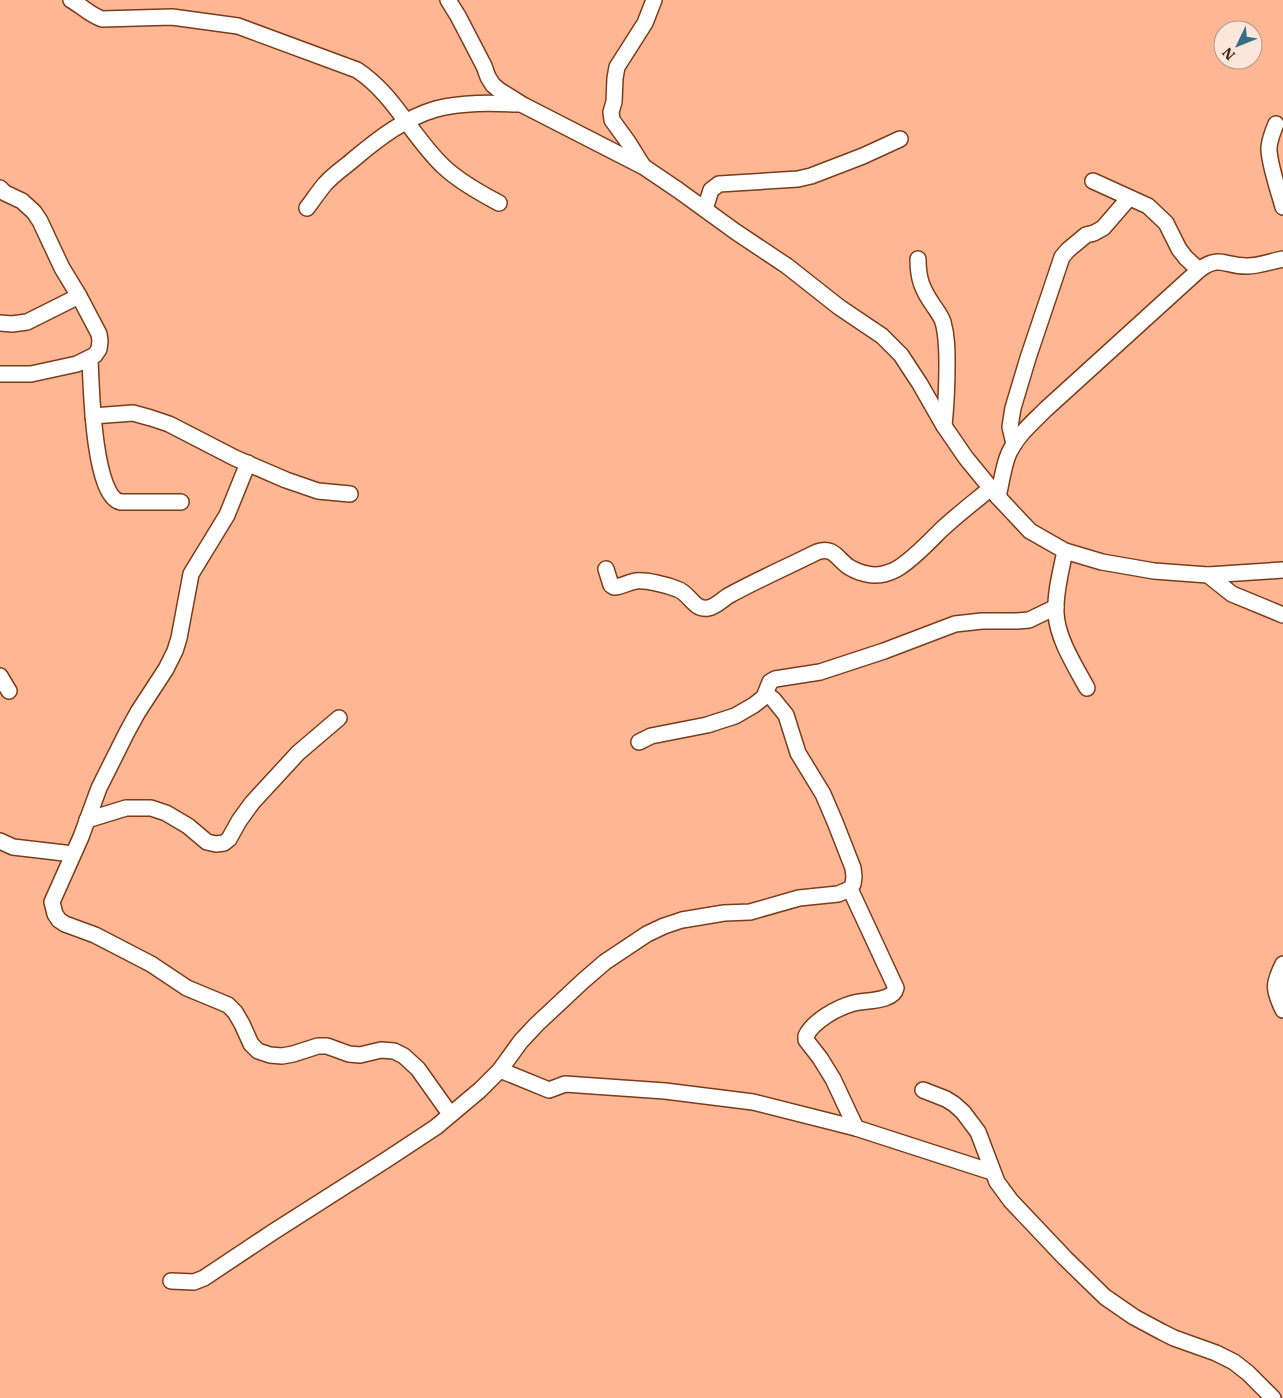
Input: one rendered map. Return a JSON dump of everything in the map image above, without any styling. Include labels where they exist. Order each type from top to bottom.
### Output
[{"type":"street","points":[[71,0],[81,5],[95,17],[102,19],[172,17],[238,26],[357,70],[370,78],[383,92],[443,167],[461,181],[499,203]]},
{"type":"street","points":[[448,0],[493,84],[499,90],[523,105],[644,167],[787,266],[839,307],[882,336],[901,355],[944,426],[966,458],[1030,531],[1065,551],[1102,562],[1154,571],[1208,575],[1283,570]]},
{"type":"street","points":[[644,167],[612,120],[611,112],[614,102],[617,67],[645,23],[654,0]]},
{"type":"street","points":[[307,208],[338,172],[378,139],[406,122],[436,109],[462,105],[490,102],[523,105]]},
{"type":"street","points":[[1276,124],[1269,148],[1283,207]]},
{"type":"street","points":[[705,208],[711,190],[719,184],[798,179],[811,176],[900,139]]},
{"type":"street","points":[[1093,181],[1148,206],[1171,231],[1179,249],[1186,258],[1199,270]]},
{"type":"street","points":[[0,188],[5,193],[22,201],[34,212],[40,221],[100,341],[99,349],[95,355],[77,364],[31,374],[0,374]]},
{"type":"street","points":[[1014,444],[1010,427],[1013,408],[1062,257],[1086,235],[1103,228],[1129,198]]},
{"type":"street","points":[[918,259],[918,273],[921,285],[926,296],[942,319],[945,328],[947,343],[944,426]]},
{"type":"street","points":[[606,569],[611,585],[614,587],[621,587],[637,581],[667,586],[682,591],[696,606],[706,608],[712,607],[728,596],[817,552],[825,550],[833,552],[850,567],[869,575],[884,574],[900,568],[963,511],[995,492],[1007,458],[1014,444],[1025,431],[1046,409],[1199,270],[1214,262],[1250,266],[1283,259]]},
{"type":"street","points":[[0,323],[26,322],[79,296]]},
{"type":"street","points":[[90,358],[93,416],[98,455],[110,495],[114,500],[121,502],[181,502]]},
{"type":"street","points":[[93,416],[133,413],[151,418],[169,424],[235,458],[286,480],[318,491],[350,494]]},
{"type":"street","points":[[248,463],[227,515],[191,574],[175,651],[166,669],[138,712],[99,788],[52,902],[55,914],[65,924],[112,943],[151,964],[187,988],[228,1005],[235,1012],[251,1044],[258,1051],[282,1056],[318,1046],[327,1046],[349,1054],[370,1054],[381,1050],[394,1051],[404,1056],[418,1069],[450,1114]]},
{"type":"street","points":[[1065,551],[1056,614],[1060,634],[1087,688]]},
{"type":"street","points":[[1208,575],[1232,594],[1283,615]]},
{"type":"street","points":[[639,742],[651,736],[720,722],[744,711],[761,700],[766,694],[769,685],[775,679],[820,672],[884,651],[954,624],[982,621],[1029,620],[1056,607]]},
{"type":"street","points":[[0,676],[9,691]]},
{"type":"street","points":[[170,1281],[194,1282],[204,1278],[436,1126],[480,1090],[500,1070],[521,1041],[537,1024],[605,962],[647,934],[682,920],[724,913],[750,912],[799,898],[838,894],[850,889],[854,877],[853,868],[823,794],[798,753],[786,715],[773,699],[766,694]]},
{"type":"street","points":[[87,820],[126,808],[151,808],[166,813],[188,826],[207,842],[224,843],[229,839],[261,793],[305,745],[339,718]]},
{"type":"street","points":[[0,841],[19,848],[73,854]]},
{"type":"street","points":[[850,889],[896,990],[884,999],[854,1003],[838,1009],[814,1026],[806,1036],[806,1040],[833,1079],[856,1128]]},
{"type":"street","points":[[1283,964],[1276,980],[1275,988],[1283,1010]]},
{"type":"street","points":[[500,1070],[549,1090],[565,1084],[698,1094],[753,1102],[856,1128],[992,1172]]},
{"type":"street","points":[[923,1090],[946,1099],[962,1112],[978,1132],[992,1172],[1011,1201],[1105,1297],[1134,1317],[1162,1332],[1234,1362],[1273,1398]]}]
